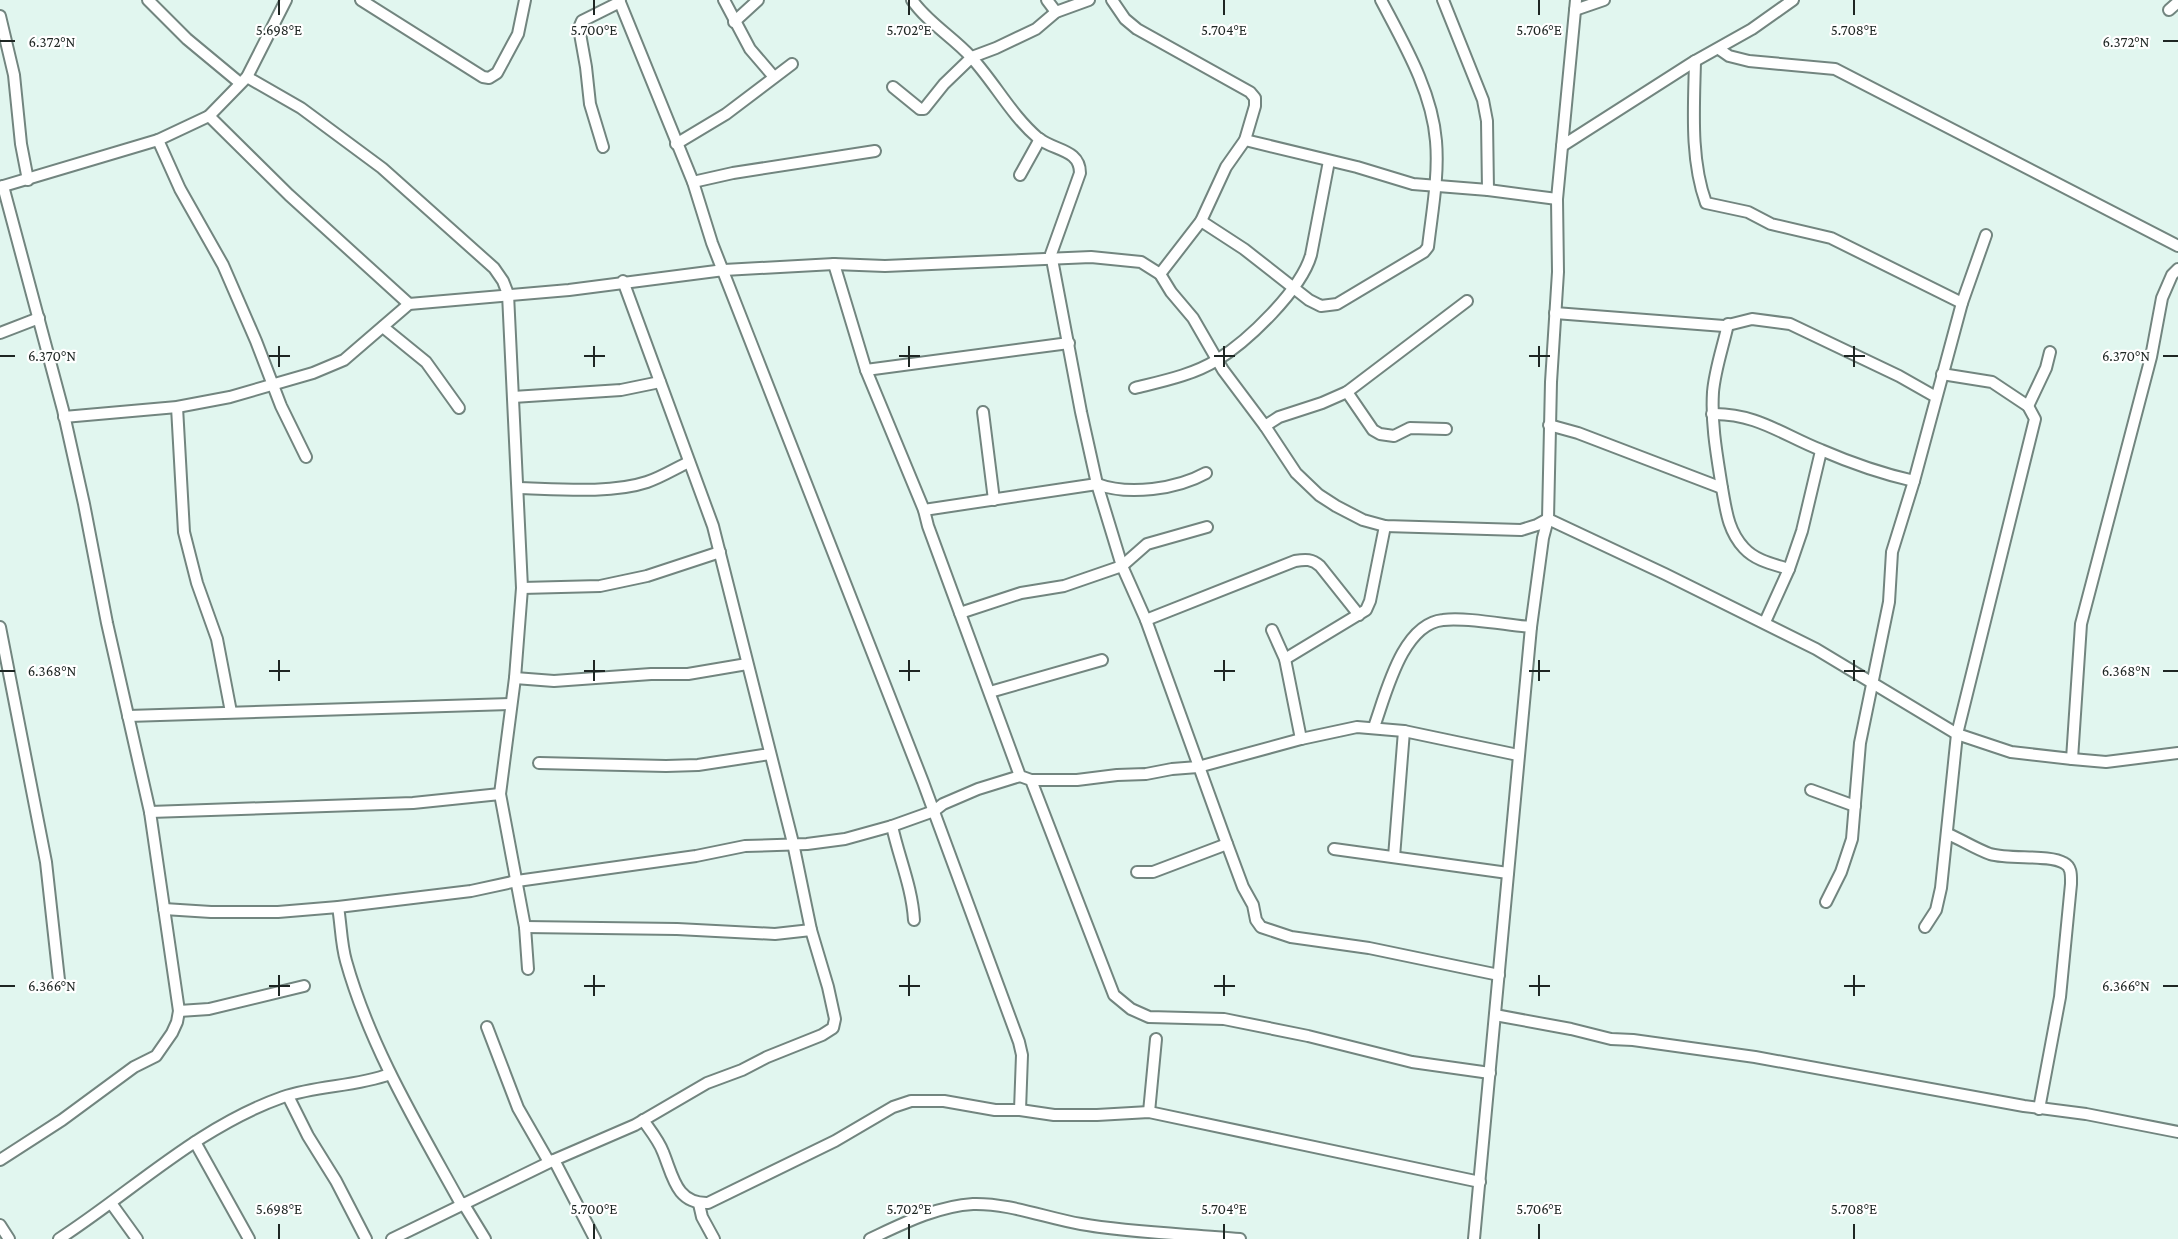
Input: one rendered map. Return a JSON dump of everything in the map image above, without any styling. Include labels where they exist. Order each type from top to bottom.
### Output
[{"type":"street","points":[[148,0],[187,39],[244,80],[301,108],[382,168],[494,268],[503,281],[508,294],[522,588],[500,794],[525,927],[528,969]]},
{"type":"street","points":[[0,1160],[62,1120],[134,1067],[156,1056],[172,1033],[179,1011],[150,812],[106,623],[84,504],[39,318],[1,187],[158,140],[209,116],[244,80],[286,0]]},
{"type":"street","points":[[361,0],[483,77],[489,78],[497,73],[518,34],[525,0]]},
{"type":"street","points":[[724,0],[750,49],[774,77]]},
{"type":"street","points":[[734,22],[758,0]]},
{"type":"street","points":[[912,0],[972,57],[1022,123],[1040,140],[1073,155],[1080,164],[1080,173],[1066,217],[1052,249],[1052,258],[1097,484],[1122,566],[1146,620],[1243,887],[1253,905],[1256,920],[1261,927],[1291,937],[1369,948],[1499,975]]},
{"type":"street","points":[[1047,0],[1056,12]]},
{"type":"street","points":[[893,87],[924,109],[944,84],[972,57],[1036,29],[1056,12],[1089,0]]},
{"type":"street","points":[[1112,0],[1125,19],[1137,29],[1250,92],[1255,98],[1255,106],[1245,140],[1226,167],[1201,222],[1160,274]]},
{"type":"street","points":[[1201,222],[1244,249],[1321,306],[1330,307],[1424,252],[1428,247],[1436,187],[1436,140],[1427,98],[1381,0]]},
{"type":"street","points":[[1443,0],[1483,100],[1487,121],[1488,190]]},
{"type":"street","points":[[1474,1239],[1531,627],[1543,538],[1548,519],[1549,426],[1558,272],[1557,199],[1575,5],[1604,0]]},
{"type":"street","points":[[1562,146],[1695,61],[1752,29],[1793,0]]},
{"type":"street","points":[[603,147],[590,104],[579,28],[582,21],[619,1],[693,182],[711,243],[724,270],[809,496],[868,639],[1019,1042],[1022,1055],[1020,1110]]},
{"type":"street","points":[[0,16],[14,75],[21,144],[28,180]]},
{"type":"street","points":[[1719,49],[1729,56],[1749,61],[1835,69],[2178,246]]},
{"type":"street","points":[[1695,61],[1696,159],[1706,203],[1748,212],[1771,224],[1831,238],[1962,303]]},
{"type":"street","points":[[676,144],[726,114],[792,64]]},
{"type":"street","points":[[209,116],[289,195],[409,304]]},
{"type":"street","points":[[158,140],[180,189],[223,265],[306,458]]},
{"type":"street","points":[[1020,175],[1040,140]]},
{"type":"street","points":[[1245,140],[1329,160],[1413,184],[1488,190],[1557,199]]},
{"type":"street","points":[[693,182],[733,173],[875,151]]},
{"type":"street","points":[[1135,388],[1184,375],[1217,360],[1262,322],[1294,288],[1311,255],[1329,160]]},
{"type":"street","points":[[1826,902],[1841,872],[1852,839],[1860,743],[1889,602],[1892,552],[1914,481],[1962,303],[1986,235]]},
{"type":"street","points":[[64,417],[177,407],[230,397],[313,373],[344,360],[409,304],[569,290],[622,281],[724,270],[834,264],[885,266],[1091,257],[1141,262],[1160,274],[1171,292],[1193,318],[1217,360],[1296,473],[1319,495],[1336,506],[1363,520],[1385,526],[1521,530],[1548,519]]},
{"type":"street","points":[[834,264],[866,370],[924,510],[990,692],[1114,995],[1131,1009],[1149,1017],[1224,1019],[1308,1036],[1412,1062],[1490,1073]]},
{"type":"street","points":[[2072,759],[2081,624],[2151,357],[2162,298],[2172,275],[2178,268]]},
{"type":"street","points":[[392,1239],[551,1161],[614,1135],[707,1083],[742,1070],[833,1029],[835,1019],[828,987],[811,930],[793,843],[713,526],[622,281]]},
{"type":"street","points":[[1265,426],[1279,417],[1347,392],[1467,302]]},
{"type":"street","points":[[1555,313],[1724,326],[1752,319],[1790,324],[1899,376],[1936,397]]},
{"type":"street","points":[[0,333],[39,318]]},
{"type":"street","points":[[1728,324],[1713,390],[1712,414],[1716,459],[1726,513],[1731,530],[1742,547],[1758,560],[1789,570]]},
{"type":"street","points":[[383,327],[426,362],[459,408]]},
{"type":"street","points":[[866,370],[1069,343]]},
{"type":"street","points":[[2028,406],[2046,368],[2050,352]]},
{"type":"street","points":[[1925,927],[1936,910],[1941,888],[1957,734],[2035,419],[2028,406],[1992,382],[1942,374]]},
{"type":"street","points":[[513,397],[621,390],[660,382]]},
{"type":"street","points":[[1347,392],[1373,430],[1380,434],[1394,436],[1410,428],[1446,429]]},
{"type":"street","points":[[177,407],[183,532],[197,583],[217,639],[231,712]]},
{"type":"street","points":[[982,412],[994,500]]},
{"type":"street","points":[[1712,414],[1739,415],[1821,450],[1899,478],[1914,481]]},
{"type":"street","points":[[1549,426],[1578,433],[1722,488]]},
{"type":"street","points":[[1765,622],[1789,570],[1802,531],[1821,450]]},
{"type":"street","points":[[518,488],[580,490],[647,482],[689,462]]},
{"type":"street","points":[[924,510],[1097,484],[1120,489],[1161,488],[1186,482],[1206,473]]},
{"type":"street","points":[[1548,519],[1765,622],[1816,649],[1957,734],[2010,752],[2106,762],[2178,753]]},
{"type":"street","points":[[1285,659],[1366,610],[1370,601],[1385,526]]},
{"type":"street","points":[[960,613],[1021,593],[1064,586],[1122,566],[1147,544],[1207,527]]},
{"type":"street","points":[[522,588],[600,586],[666,570],[720,552]]},
{"type":"street","points":[[1146,620],[1305,559],[1313,560],[1320,566],[1359,615]]},
{"type":"street","points":[[1374,727],[1405,648],[1415,633],[1430,623],[1443,620],[1531,627]]},
{"type":"street","points":[[0,627],[46,862],[59,980]]},
{"type":"street","points":[[1272,630],[1285,659],[1301,739]]},
{"type":"street","points":[[990,692],[1102,660]]},
{"type":"street","points":[[514,678],[554,681],[651,674],[688,674],[747,664]]},
{"type":"street","points":[[128,716],[511,704]]},
{"type":"street","points":[[164,909],[278,912],[338,907],[471,891],[517,881],[696,856],[745,846],[807,844],[845,839],[934,811],[943,804],[969,793],[1026,778],[1077,780],[1146,774],[1198,766],[1357,727],[1404,731],[1518,755]]},
{"type":"street","points":[[1394,857],[1404,731]]},
{"type":"street","points":[[539,763],[687,765],[770,754]]},
{"type":"street","points":[[1811,790],[1855,806]]},
{"type":"street","points":[[150,812],[242,807],[413,803],[500,794]]},
{"type":"street","points":[[892,826],[908,881],[914,920]]},
{"type":"street","points":[[1948,834],[1990,854],[2056,860],[2068,865],[2070,871],[2072,884],[2060,997],[2039,1109]]},
{"type":"street","points":[[1137,872],[1153,872],[1227,844]]},
{"type":"street","points":[[1334,849],[1508,873]]},
{"type":"street","points":[[338,907],[345,959],[363,1010],[390,1074],[462,1204],[485,1239]]},
{"type":"street","points":[[525,927],[677,929],[774,934],[811,930]]},
{"type":"street","points":[[179,1011],[209,1009],[304,986]]},
{"type":"street","points":[[1495,1015],[1611,1039],[1755,1057],[2178,1132]]},
{"type":"street","points":[[487,1027],[518,1108],[595,1239]]},
{"type":"street","points":[[1149,1112],[1156,1039]]},
{"type":"street","points":[[58,1239],[111,1203],[171,1157],[227,1123],[288,1096],[371,1081],[390,1074]]},
{"type":"street","points":[[288,1096],[308,1136],[336,1180],[366,1239]]},
{"type":"street","points":[[643,1120],[662,1149],[681,1193],[699,1204],[708,1203],[835,1142],[893,1107],[911,1101],[944,1101],[995,1110],[1020,1110],[1054,1115],[1149,1112],[1480,1182]]},
{"type":"street","points":[[195,1142],[249,1239]]},
{"type":"street","points":[[111,1203],[137,1239]]},
{"type":"street","points":[[699,1204],[702,1217],[714,1239]]},
{"type":"street","points":[[870,1239],[929,1214],[952,1207],[975,1204],[1081,1224],[1240,1239]]},
{"type":"street","points":[[0,1226],[9,1239]]}]
